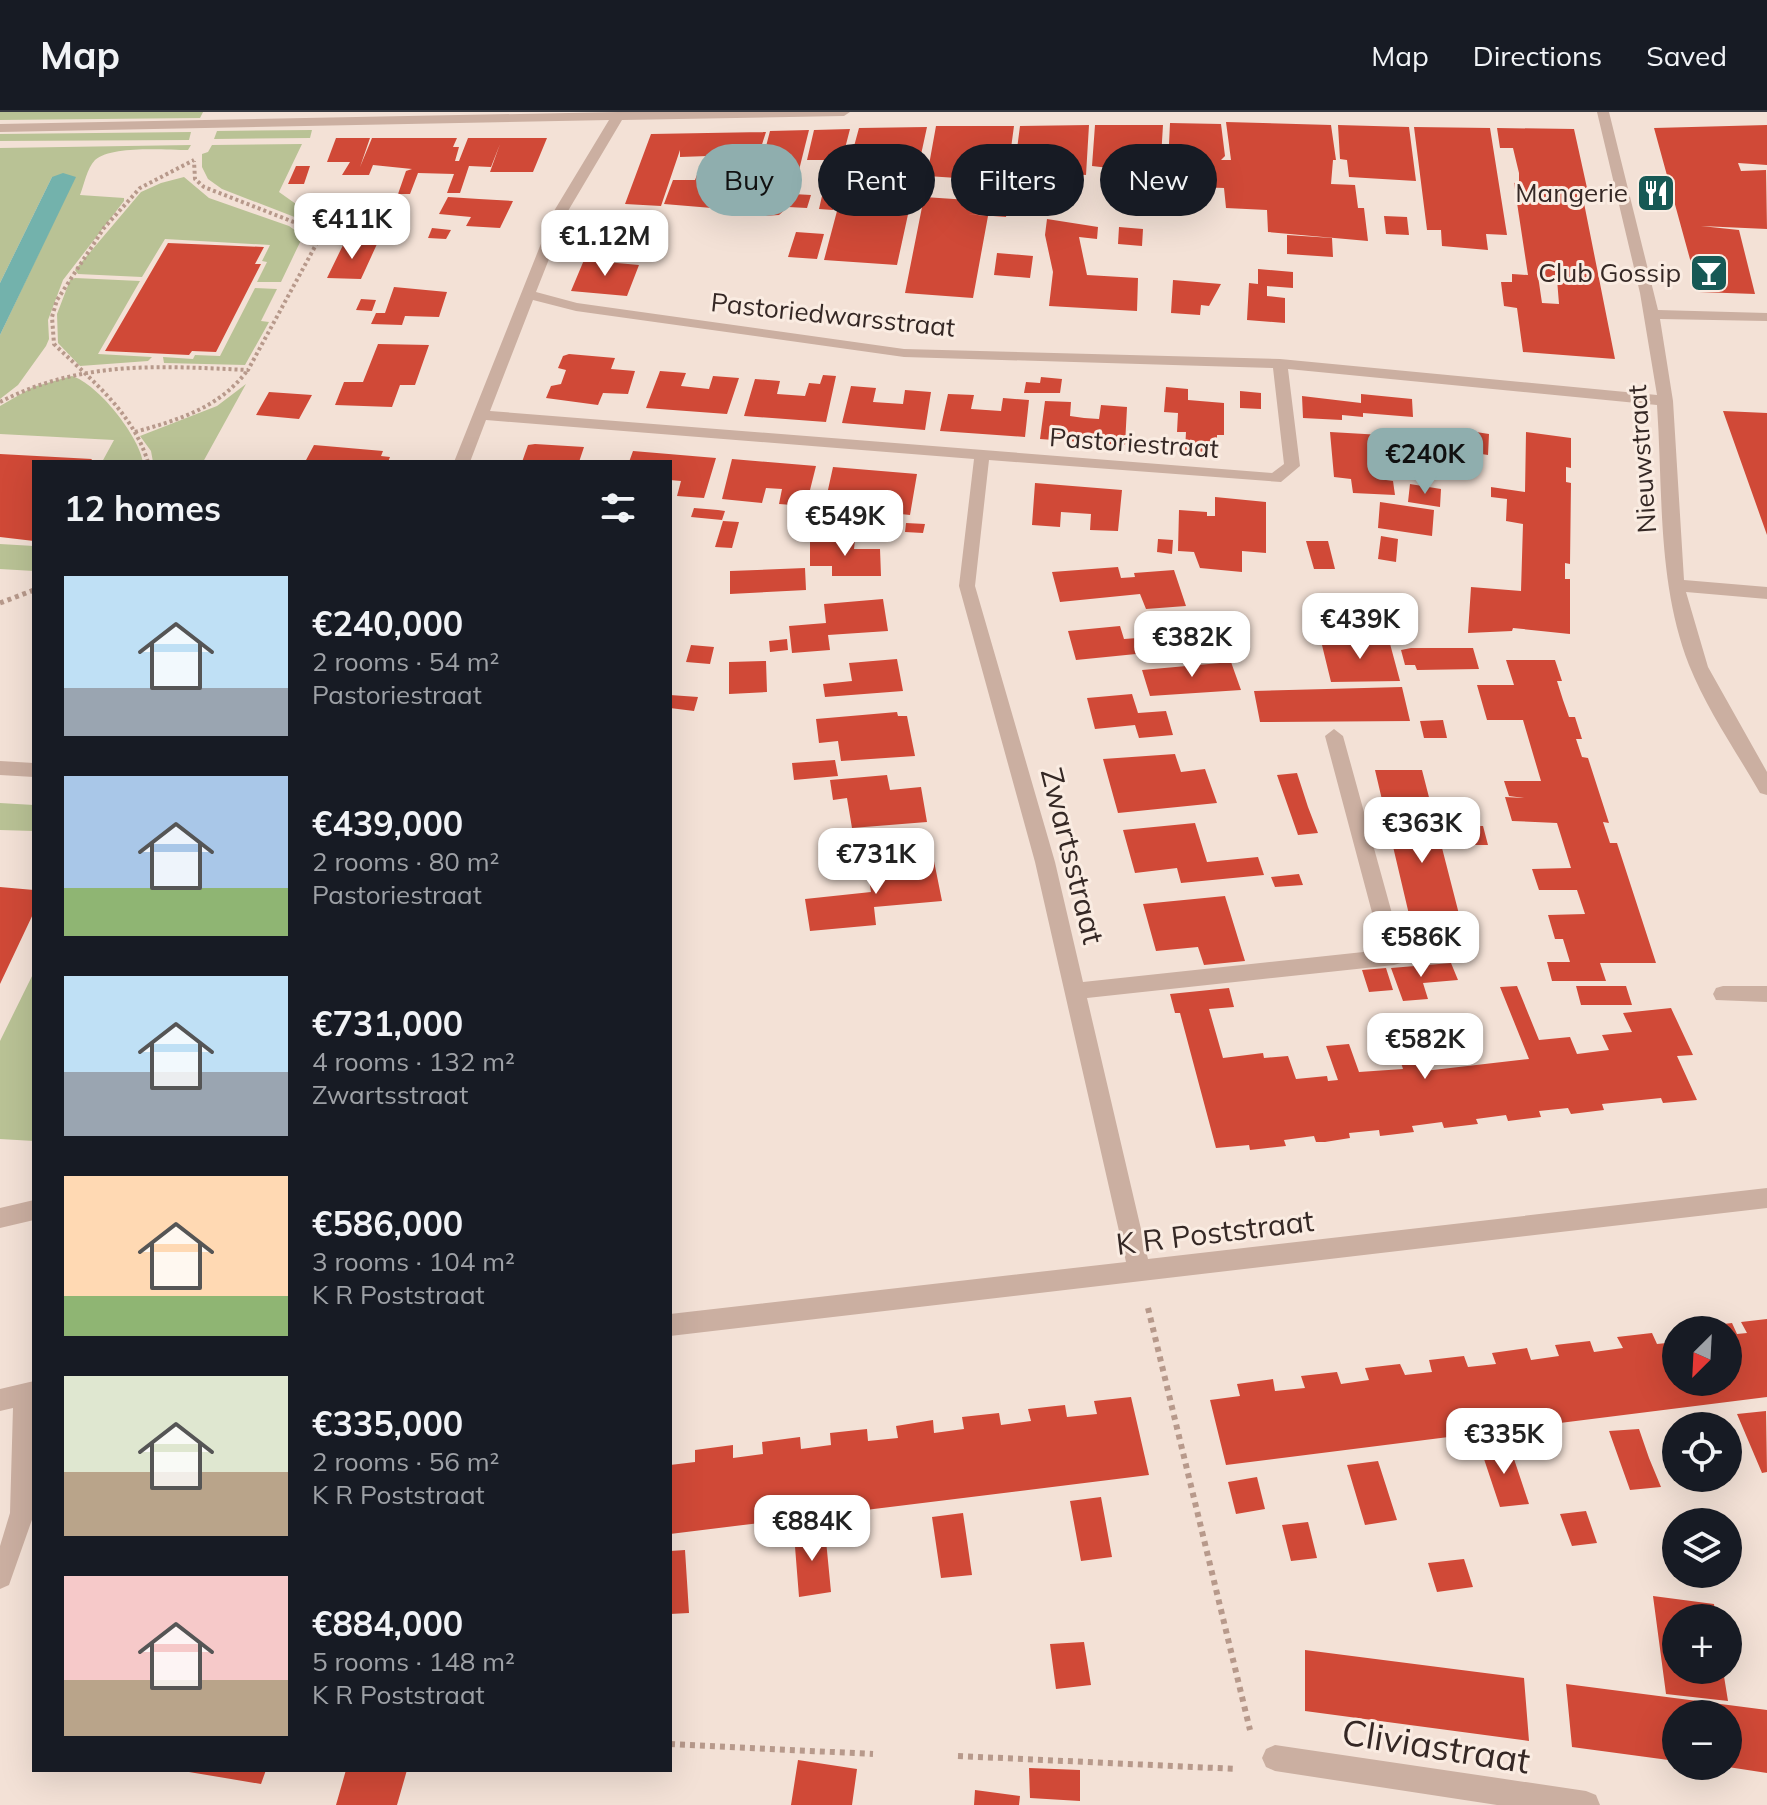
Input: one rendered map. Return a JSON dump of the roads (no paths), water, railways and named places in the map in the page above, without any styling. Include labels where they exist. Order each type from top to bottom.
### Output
[{"type":"street","points":[[0,128],[844,112]]},
{"type":"street","name":"Nieuwstraat","points":[[1603,112],[1651,314],[1665,401],[1676,585],[1689,640],[1700,669],[1767,788]]},
{"type":"street","points":[[463,460],[561,211],[618,116]]},
{"type":"street","name":"Pastoriedwarsstraat","points":[[528,294],[576,307],[904,353],[1280,364]]},
{"type":"street","points":[[1651,314],[1767,317]]},
{"type":"street","points":[[1280,364],[1665,401]]},
{"type":"street","name":"Pastoriestraat","points":[[482,415],[1275,478],[1292,466],[1280,364]]},
{"type":"street","name":"Zwartsstraat","points":[[982,455],[967,586],[1045,862],[1140,1272]]},
{"type":"street","points":[[1676,585],[1767,593]]},
{"type":"street","points":[[1075,991],[1394,957],[1334,736]]},
{"type":"street","points":[[0,768],[32,770]]},
{"type":"street","points":[[1723,994],[1767,994]]},
{"type":"street","name":"K R Poststraat","points":[[672,1325],[1767,1198]]},
{"type":"street","points":[[0,1218],[32,1210]]},
{"type":"street","points":[[0,1400],[29,1394],[22,1513],[0,1576]]},
{"type":"street","name":"Cliviastraat","points":[[1275,1758],[1586,1805]]},
{"type":"water","points":[[63,173],[76,177],[0,335],[0,283],[52,177]]},
{"type":"place","name":"Mangerie","points":[[1656,193]]},
{"type":"place","name":"Club Gossip","points":[[1709,273]]}]
